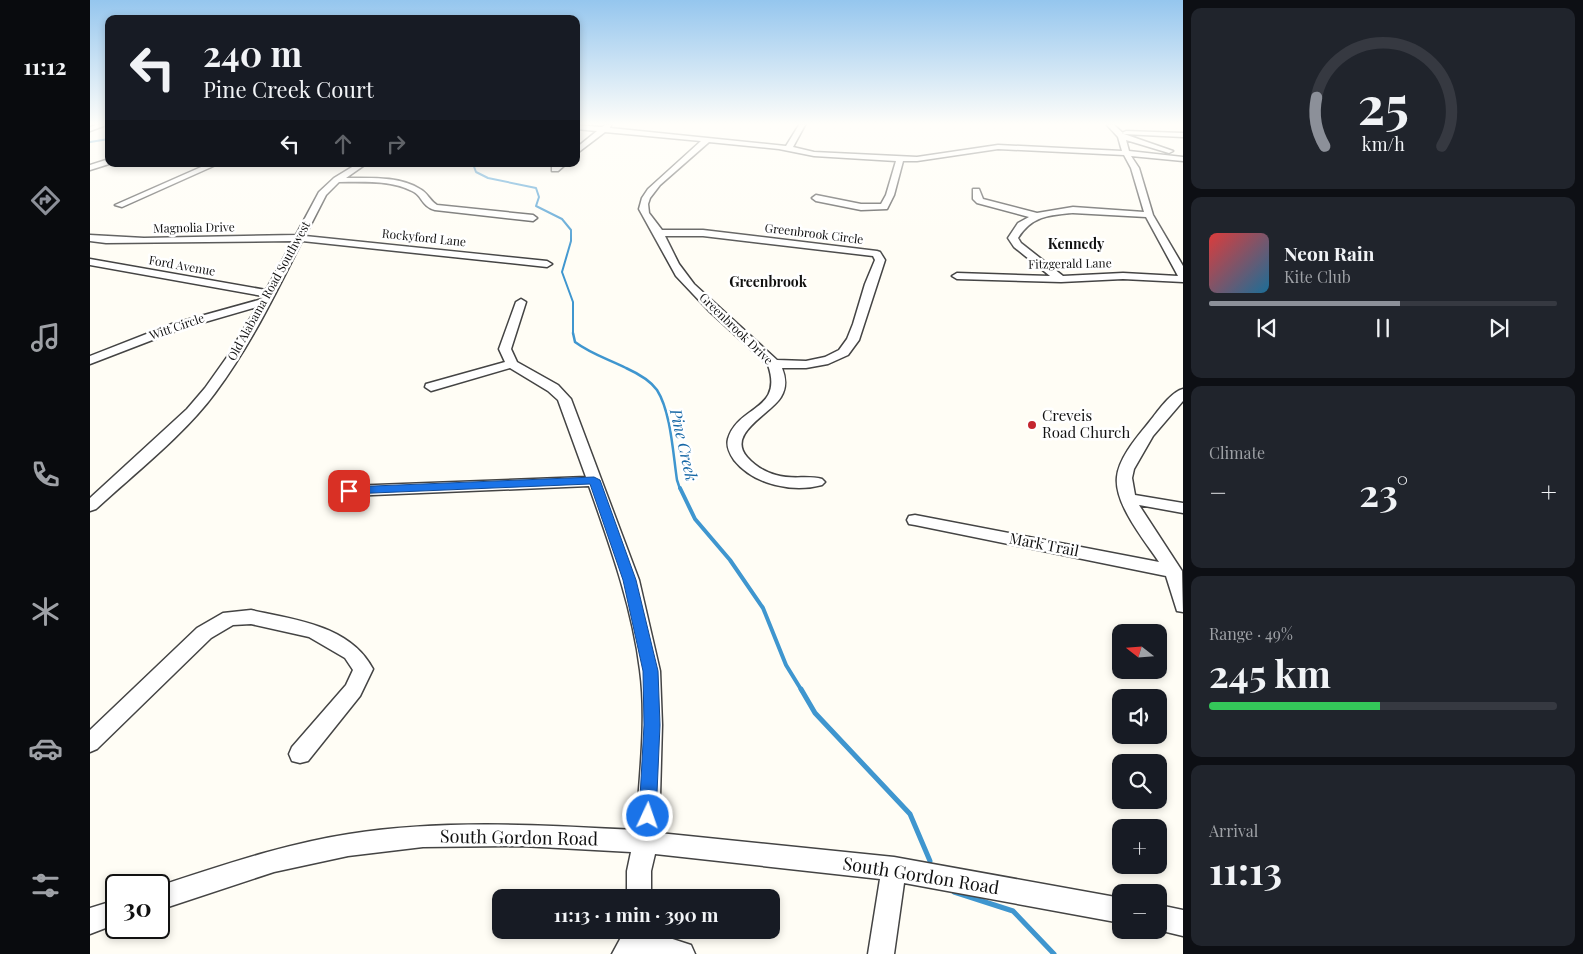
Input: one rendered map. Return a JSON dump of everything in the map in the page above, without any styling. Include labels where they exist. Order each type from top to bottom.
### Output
[{"type":"street","points":[[120,205],[201,170]]},
{"type":"street","name":"Old Alabama Road Southwest","points":[[90,506],[192,412],[233,357],[268,297],[322,194],[337,180],[353,170]]},
{"type":"street","name":"Greenbrook Drive","points":[[672,170],[645,199],[646,217],[659,233],[680,273],[774,364],[781,384],[778,392],[741,429],[734,444],[735,451],[752,470],[774,479],[805,484],[817,482]]},
{"type":"street","points":[[816,198],[860,207],[884,206],[890,195],[897,170]]},
{"type":"street","points":[[1135,170],[1149,215],[1183,277]]},
{"type":"street","points":[[337,180],[406,186],[419,191],[424,195],[426,202],[435,207],[533,218]]},
{"type":"street","points":[[976,191],[977,199],[980,201],[1037,216]]},
{"type":"street","points":[[1060,279],[1016,245],[1013,238],[1016,230],[1037,216],[1050,212],[1077,210],[1149,215]]},
{"type":"street","name":"Greenbrook Circle","points":[[659,233],[703,233],[877,254],[880,260],[872,275],[852,345],[845,352],[819,364],[774,364]]},
{"type":"street","name":"Magnolia Drive","points":[[90,238],[106,240],[299,238]]},
{"type":"street","name":"Rockyford Lane","points":[[299,238],[547,264]]},
{"type":"street","points":[[90,247],[106,240]]},
{"type":"street","name":"Ford Avenue","points":[[90,262],[268,297]]},
{"type":"street","name":"Fitzgerald Lane","points":[[957,276],[1060,279],[1123,276],[1183,277]]},
{"type":"street","name":"Witt Circle","points":[[90,360],[154,334],[268,297]]},
{"type":"street","points":[[521,302],[504,349],[512,364],[553,388],[564,399],[630,580],[650,671],[652,725],[647,834],[639,872],[639,889]]},
{"type":"street","points":[[431,387],[512,364]]},
{"type":"street","points":[[1183,393],[1170,407],[1130,460],[1124,476],[1125,486],[1130,499],[1146,532],[1172,571],[1183,606]]},
{"type":"street","points":[[349,491],[594,480]]},
{"type":"street","points":[[1130,499],[1183,508]]},
{"type":"street","name":"Mark Trail","points":[[915,520],[1172,571]]},
{"type":"street","points":[[90,744],[204,633],[229,618],[251,617],[314,630],[352,654],[363,669],[353,690],[300,754]]},
{"type":"street","name":"South Gordon Road","points":[[170,894],[274,861],[348,845],[423,836],[522,836],[644,842],[894,868],[1112,909]]},
{"type":"street","points":[[881,954],[894,868]]},
{"type":"street","points":[[90,921],[105,916]]},
{"type":"street","points":[[1167,920],[1183,923]]},
{"type":"street","points":[[632,941],[682,954]]},
{"type":"waterway","name":"Pine Creek","points":[[475,170],[476,172],[488,178],[536,188],[539,197],[536,206],[562,219],[571,230],[571,241],[562,272],[573,302],[573,333]]},
{"type":"waterway","name":"Pine Creek","points":[[573,333],[575,342],[593,353],[639,375],[651,383],[657,390],[662,399],[668,421],[680,489]]},
{"type":"waterway","name":"Pine Creek","points":[[680,488],[695,519],[730,560],[763,608],[786,665],[802,691]]},
{"type":"waterway","name":"Pine Creek","points":[[801,689],[815,713],[910,814],[930,861]]},
{"type":"waterway","name":"Pine Creek","points":[[954,892],[1013,911],[1054,954]]},
{"type":"place","name":"Creveis Road Church","points":[[1032,425]]},
{"type":"district","name":"Kennedy","points":[[1076,244]]},
{"type":"district","name":"Greenbrook","points":[[768,282]]},
{"type":"route","points":[[349,491],[594,480],[630,580],[650,671],[652,725],[648,816]]}]
